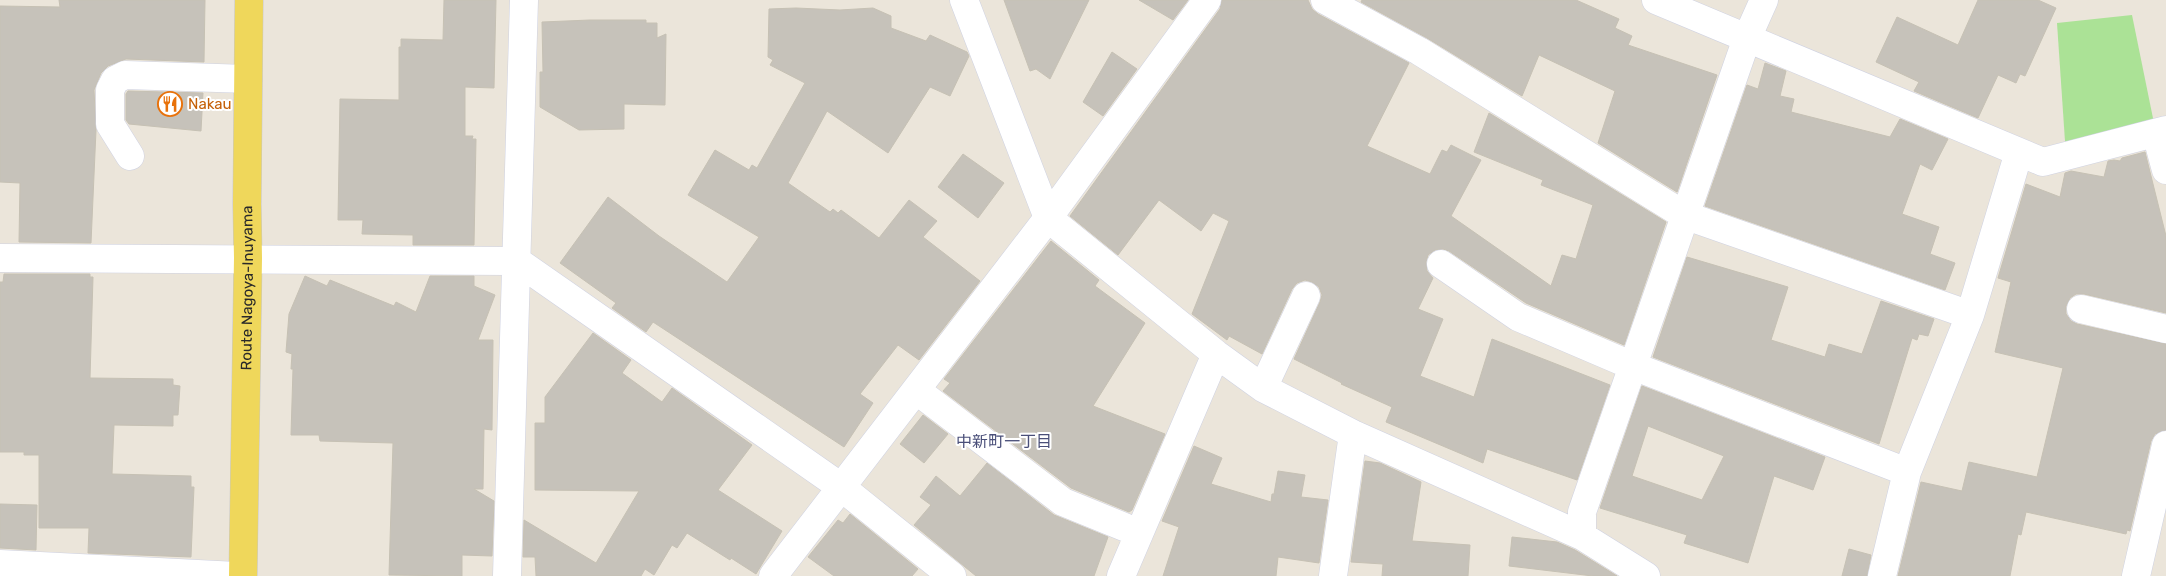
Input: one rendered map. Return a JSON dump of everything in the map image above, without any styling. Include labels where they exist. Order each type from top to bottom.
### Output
[{"type":"main road","name":"Route Nagoya-Inuyama","points":[[243,576],[248,258],[246,204],[249,0]]},
{"type":"street","points":[[507,576],[524,0]]},
{"type":"street","points":[[964,0],[1048,218],[1216,354],[1264,388],[1353,434],[1582,536],[1646,576]]},
{"type":"street","points":[[773,576],[1048,218],[1207,0]]},
{"type":"street","points":[[1325,0],[1419,51],[1684,215],[1970,315]]},
{"type":"street","points":[[1656,0],[2043,162],[2161,131],[2166,170]]},
{"type":"street","points":[[1582,536],[1582,512],[1684,215],[1747,38],[1764,0]]},
{"type":"street","points":[[130,156],[110,124],[110,90],[115,80],[125,75],[248,79]]},
{"type":"street","points":[[1882,576],[1907,472],[1970,315],[2019,152]]},
{"type":"street","points":[[0,258],[517,261],[841,487],[952,576]]},
{"type":"street","points":[[1441,264],[1518,317],[1633,366],[1907,472]]},
{"type":"street","points":[[1264,388],[1306,296]]},
{"type":"street","points":[[2081,309],[2166,329]]},
{"type":"street","points":[[1121,576],[1216,354]]},
{"type":"street","points":[[916,390],[1063,502],[1138,533]]},
{"type":"street","points":[[1333,576],[1353,434]]},
{"type":"street","points":[[2136,576],[2166,445]]},
{"type":"street","points":[[0,564],[237,576]]},
{"type":"green space","points":[[2132,15],[2156,133],[2066,156],[2057,23]]},
{"type":"building","points":[[59,0],[205,0],[204,62],[126,59],[108,66],[101,73],[94,90],[96,130],[91,243],[19,242],[20,183],[0,182],[0,6],[60,7]]},
{"type":"building","points":[[444,0],[496,0],[494,88],[465,87],[465,136],[473,136],[472,139],[476,139],[474,245],[413,245],[413,235],[362,234],[363,220],[338,220],[340,99],[399,100],[399,47],[401,47],[401,39],[443,40]]},
{"type":"building","points":[[1004,0],[1089,0],[1050,79],[1036,69],[1030,71]]},
{"type":"building","points":[[1139,0],[1188,0],[1173,20]]},
{"type":"building","points":[[1222,0],[1308,0],[1312,9],[1318,14],[1409,63],[1367,146],[1430,174],[1442,150],[1447,152],[1451,145],[1481,160],[1451,216],[1551,286],[1562,255],[1576,259],[1593,205],[1541,185],[1543,180],[1474,152],[1489,113],[1666,222],[1624,345],[1526,303],[1449,251],[1443,249],[1435,250],[1428,255],[1426,262],[1427,271],[1433,278],[1418,309],[1443,319],[1420,376],[1474,397],[1492,339],[1610,385],[1577,480],[1487,449],[1483,463],[1386,422],[1392,407],[1341,384],[1294,359],[1322,295],[1319,287],[1312,282],[1305,280],[1297,283],[1292,289],[1262,354],[1229,336],[1227,340],[1192,314],[1229,221],[1213,213],[1201,231],[1159,200],[1118,255],[1070,216],[1220,9]]},
{"type":"building","points":[[1362,0],[1576,0],[1619,19],[1615,28],[1632,36],[1628,45],[1717,75],[1677,192],[1598,143],[1615,91],[1539,55],[1522,96],[1427,38],[1361,2]]},
{"type":"building","points":[[1978,0],[2038,0],[2056,8],[2025,76],[2020,74],[2016,83],[1998,75],[1978,118],[1914,91],[1919,82],[1876,62],[1897,17],[1958,45]]},
{"type":"building","points":[[873,8],[891,16],[891,28],[926,41],[930,35],[967,52],[969,56],[950,96],[930,87],[888,153],[827,111],[788,183],[830,212],[833,209],[838,213],[841,210],[879,238],[909,200],[937,221],[923,237],[980,281],[919,360],[898,345],[860,394],[873,403],[844,447],[653,322],[646,332],[612,308],[616,303],[560,263],[608,197],[659,236],[727,282],[759,237],[688,195],[715,150],[749,170],[752,165],[757,168],[805,83],[770,65],[773,60],[768,57],[769,9],[840,10]]},
{"type":"building","points":[[646,20],[646,23],[657,23],[657,38],[666,34],[665,105],[624,104],[624,129],[579,130],[540,107],[540,72],[543,72],[542,22]]},
{"type":"building","points":[[1112,52],[1137,69],[1103,116],[1083,102]]},
{"type":"building","points":[[1765,63],[1786,71],[1780,96],[1794,99],[1791,112],[1890,137],[1900,119],[1948,139],[1932,170],[1920,164],[1902,214],[1939,227],[1930,254],[1955,263],[1945,290],[1705,206],[1747,85],[1758,89]]},
{"type":"building","points":[[128,91],[203,93],[201,131],[129,124],[126,120],[126,94]]},
{"type":"building","points":[[2145,152],[2166,236],[2166,313],[2084,294],[2076,294],[2070,298],[2066,306],[2066,314],[2071,321],[2077,324],[2166,344],[2166,430],[2155,434],[2151,441],[2130,531],[2127,530],[2126,534],[2026,512],[2021,535],[2018,534],[2010,576],[1898,576],[1921,482],[1962,491],[1969,462],[2037,477],[2063,368],[1995,352],[2011,282],[1998,278],[2026,184],[2060,197],[2065,173],[2071,171],[2104,177],[2108,161],[2120,161],[2122,158]]},
{"type":"building","points":[[963,154],[1004,183],[978,218],[938,187]]},
{"type":"building","points":[[1051,241],[1099,280],[1095,286],[1145,323],[1093,406],[1165,434],[1132,510],[1129,512],[1071,488],[943,391],[950,383],[944,379]]},
{"type":"building","points":[[1687,257],[1788,287],[1771,340],[1825,357],[1829,344],[1862,354],[1881,301],[1934,319],[1928,336],[1919,334],[1917,340],[1912,338],[1879,444],[1653,357]]},
{"type":"building","points":[[4,274],[90,274],[90,277],[93,277],[90,378],[173,379],[173,385],[180,386],[178,415],[173,415],[173,426],[114,425],[112,474],[191,476],[191,487],[194,487],[191,557],[88,553],[89,528],[39,528],[39,455],[24,455],[24,452],[0,452],[0,282],[3,282]]},
{"type":"building","points":[[305,276],[327,286],[330,280],[394,306],[396,302],[416,312],[430,276],[474,276],[474,286],[495,295],[478,340],[493,340],[492,430],[484,429],[483,489],[474,489],[494,501],[492,556],[462,555],[462,576],[389,575],[393,443],[320,441],[319,435],[291,435],[293,369],[291,369],[292,354],[286,352],[289,314]]},
{"type":"building","points":[[593,333],[631,360],[622,373],[662,402],[672,388],[752,445],[718,490],[782,531],[756,574],[687,533],[677,548],[672,545],[654,575],[645,569],[641,576],[536,576],[535,557],[523,557],[524,520],[596,563],[639,491],[535,490],[535,423],[545,423],[545,397]]},
{"type":"building","points":[[1642,386],[1825,457],[1813,490],[1774,476],[1748,563],[1684,543],[1687,535],[1600,508]],"holes":[[[1648,426],[1724,456],[1702,500],[1632,476]]]},
{"type":"building","points":[[923,415],[948,434],[924,463],[900,444]]},
{"type":"building","points":[[1194,446],[1222,458],[1211,484],[1271,502],[1278,471],[1305,475],[1301,497],[1328,500],[1319,563],[1278,557],[1276,576],[1163,576],[1179,527],[1162,521]]},
{"type":"building","points":[[1365,461],[1380,463],[1421,482],[1412,541],[1470,545],[1468,576],[1382,576],[1383,564],[1351,562]]},
{"type":"building","points":[[987,463],[1054,515],[1108,537],[1094,576],[976,576],[914,525],[931,505],[920,497],[936,476],[960,496]]},
{"type":"building","points":[[0,504],[37,505],[36,550],[0,548]]},
{"type":"building","points":[[850,514],[918,569],[912,576],[834,576],[808,557],[838,520],[843,523]]},
{"type":"building","points":[[1512,537],[1557,542],[1575,550],[1617,576],[1593,576],[1509,566]]},
{"type":"building","points":[[1849,549],[1871,555],[1867,576],[1842,576]]},
{"type":"place","name":"Nakau","points":[[170,104]]},
{"type":"district","name":"中新町一丁目","points":[[1004,441]]}]
